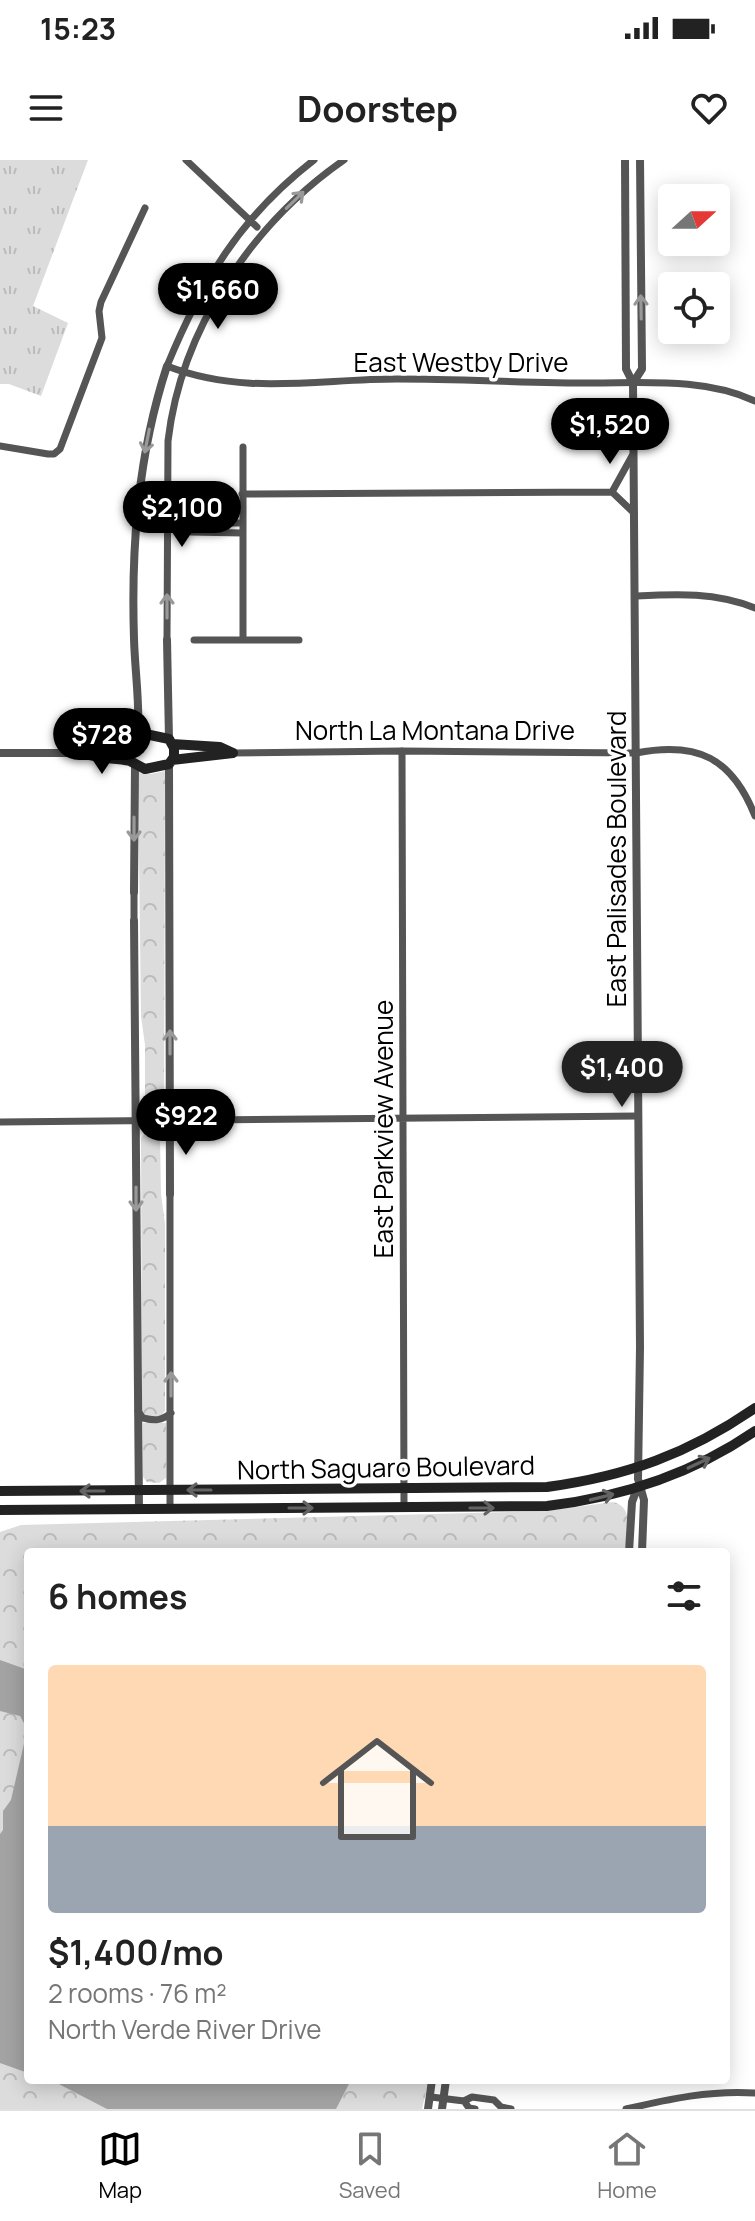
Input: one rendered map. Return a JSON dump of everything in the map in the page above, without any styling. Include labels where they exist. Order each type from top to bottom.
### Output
[{"type":"main road","points":[[150,735],[170,741],[175,751],[170,762],[153,769],[116,758],[97,759],[84,753],[150,735]]},
{"type":"main road","points":[[133,763],[128,753],[135,740]]},
{"type":"main road","name":"North La Montana Drive","points":[[170,741],[220,747],[233,753]]},
{"type":"main road","name":"North La Montana Drive","points":[[170,762],[233,753]]},
{"type":"main road","name":"North Saguaro Boulevard","points":[[0,1510],[547,1506],[589,1500],[638,1478],[755,1408]]},
{"type":"main road","name":"North Saguaro Boulevard","points":[[0,1491],[547,1487],[606,1477],[638,1478],[698,1464],[755,1431]]},
{"type":"street","points":[[186,160],[254,224]]},
{"type":"street","points":[[135,740],[139,701],[134,640],[136,518],[147,439],[167,366],[203,287],[275,194],[314,160]]},
{"type":"street","points":[[170,741],[167,526],[171,415],[206,320],[240,262],[295,200],[344,160]]},
{"type":"street","name":"East Palisades Boulevard","points":[[625,160],[626,369],[633,383],[634,453],[638,1478]]},
{"type":"street","name":"East Palisades Boulevard","points":[[633,383],[642,369],[640,160]]},
{"type":"street","points":[[0,446],[54,454],[62,444],[102,338],[101,302],[145,208]]},
{"type":"street","name":"East Westby Drive","points":[[167,366],[207,380],[238,384],[397,379],[633,383],[715,387],[755,401]]},
{"type":"street","points":[[243,447],[243,640]]},
{"type":"street","points":[[612,492],[634,453]]},
{"type":"street","points":[[242,494],[612,492],[634,513]]},
{"type":"street","points":[[136,518],[191,532],[242,533]]},
{"type":"street","points":[[184,528],[191,523],[242,523]]},
{"type":"street","points":[[210,533],[211,523]]},
{"type":"street","points":[[635,596],[709,595],[725,597],[755,608]]},
{"type":"street","points":[[194,640],[299,640]]},
{"type":"street","name":"North La Montana Drive","points":[[233,753],[636,753],[655,749],[706,755],[728,770],[740,783],[755,816]]},
{"type":"street","name":"East Parkview Avenue","points":[[402,751],[404,1508]]},
{"type":"street","points":[[0,753],[84,753]]},
{"type":"street","points":[[170,762],[167,780],[170,1509]]},
{"type":"street","points":[[133,763],[139,1510]]},
{"type":"street","points":[[0,1122],[638,1116]]},
{"type":"street","points":[[137,1409],[143,1418],[152,1421],[171,1413]]},
{"type":"street","points":[[629,1548],[632,1502],[638,1478]]},
{"type":"street","points":[[638,1478],[644,1500],[642,1548]]},
{"type":"street","points":[[428,2109],[432,2084]]},
{"type":"street","points":[[443,2104],[446,2084]]},
{"type":"street","points":[[626,2109],[696,2094],[755,2093]]},
{"type":"street","points":[[431,2097],[443,2104],[472,2097],[494,2100],[500,2108],[511,2109]]},
{"type":"street","points":[[464,2101],[469,2108],[475,2109]]},
{"type":"green space","points":[[0,160],[88,160],[33,306],[68,323],[41,396],[9,384],[0,384]]},
{"type":"green space","points":[[165,771],[164,1102],[159,1107],[151,1108],[145,1102],[145,1045],[141,1016],[138,772],[151,774]]},
{"type":"green space","points":[[152,1131],[160,1138],[165,1224],[165,1411],[160,1417],[148,1417],[142,1411],[141,1138]]},
{"type":"green space","points":[[143,1423],[166,1423],[166,1478],[159,1483],[147,1482],[143,1477]]},
{"type":"green space","points":[[613,1502],[620,1505],[627,1515],[626,1548],[24,1548],[24,2084],[428,2084],[422,2109],[0,2109],[0,1532],[21,1525],[546,1511]]},
{"type":"shaded area","points":[[0,1660],[24,1669],[24,1723],[20,1716],[0,1711]]},
{"type":"shaded area","points":[[24,1744],[24,2072],[0,2063],[0,1834],[3,1830],[3,1811],[11,1800]]},
{"type":"shaded area","points":[[59,2084],[349,2084],[336,2109],[107,2109]]}]
